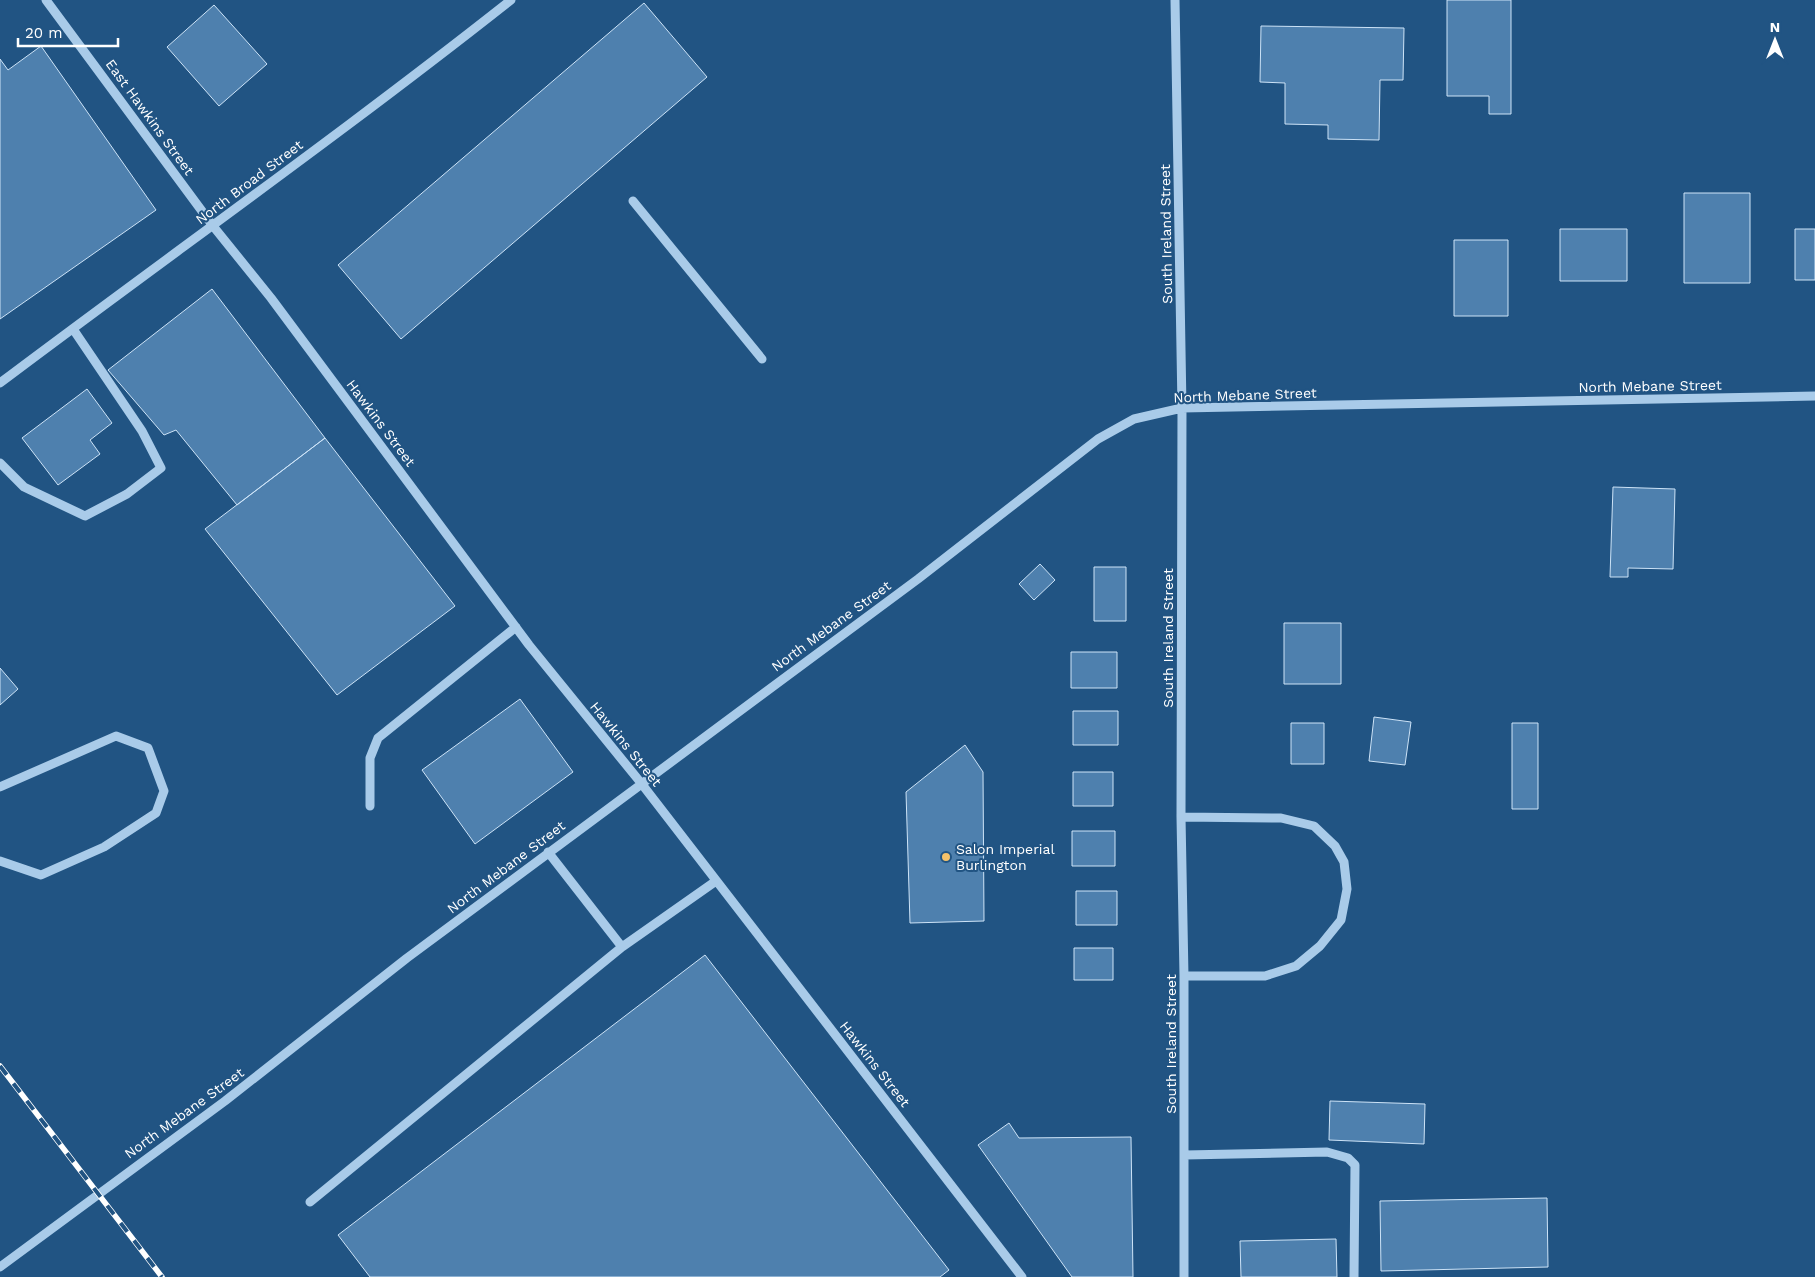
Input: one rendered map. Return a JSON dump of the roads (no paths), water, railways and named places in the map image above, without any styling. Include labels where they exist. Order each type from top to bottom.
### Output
[{"type":"street","name":"East Hawkins Street","points":[[46,0],[213,226]]},
{"type":"street","name":"North Broad Street","points":[[0,384],[446,52],[512,0]]},
{"type":"street","name":"South Ireland Street","points":[[1175,0],[1182,408],[1181,817],[1184,976],[1184,1277]]},
{"type":"street","points":[[633,201],[762,359]]},
{"type":"street","name":"Hawkins Street","points":[[213,226],[272,298],[516,627],[641,784],[1022,1277]]},
{"type":"street","points":[[0,463],[24,487],[85,516],[127,494],[161,468],[142,431],[73,329]]},
{"type":"street","name":"North Mebane Street","points":[[0,1267],[225,1101],[407,958],[548,852],[918,579],[1098,439],[1134,419],[1182,408],[1815,396]]},
{"type":"street","points":[[370,806],[370,758],[378,738],[516,627]]},
{"type":"street","points":[[0,787],[116,736],[148,748],[164,791],[156,813],[104,847],[41,875],[0,861]]},
{"type":"street","points":[[1181,817],[1281,818],[1314,826],[1335,846],[1344,862],[1347,889],[1341,920],[1320,946],[1296,966],[1265,976],[1184,976]]},
{"type":"street","points":[[548,852],[622,947]]},
{"type":"street","points":[[310,1202],[622,947],[716,881]]},
{"type":"street","points":[[1185,1155],[1327,1152],[1348,1158],[1355,1165],[1354,1277]]},
{"type":"railway","points":[[0,1066],[162,1277]]},
{"type":"place","name":"Salon Imperial Burlington","points":[[946,857]]}]
